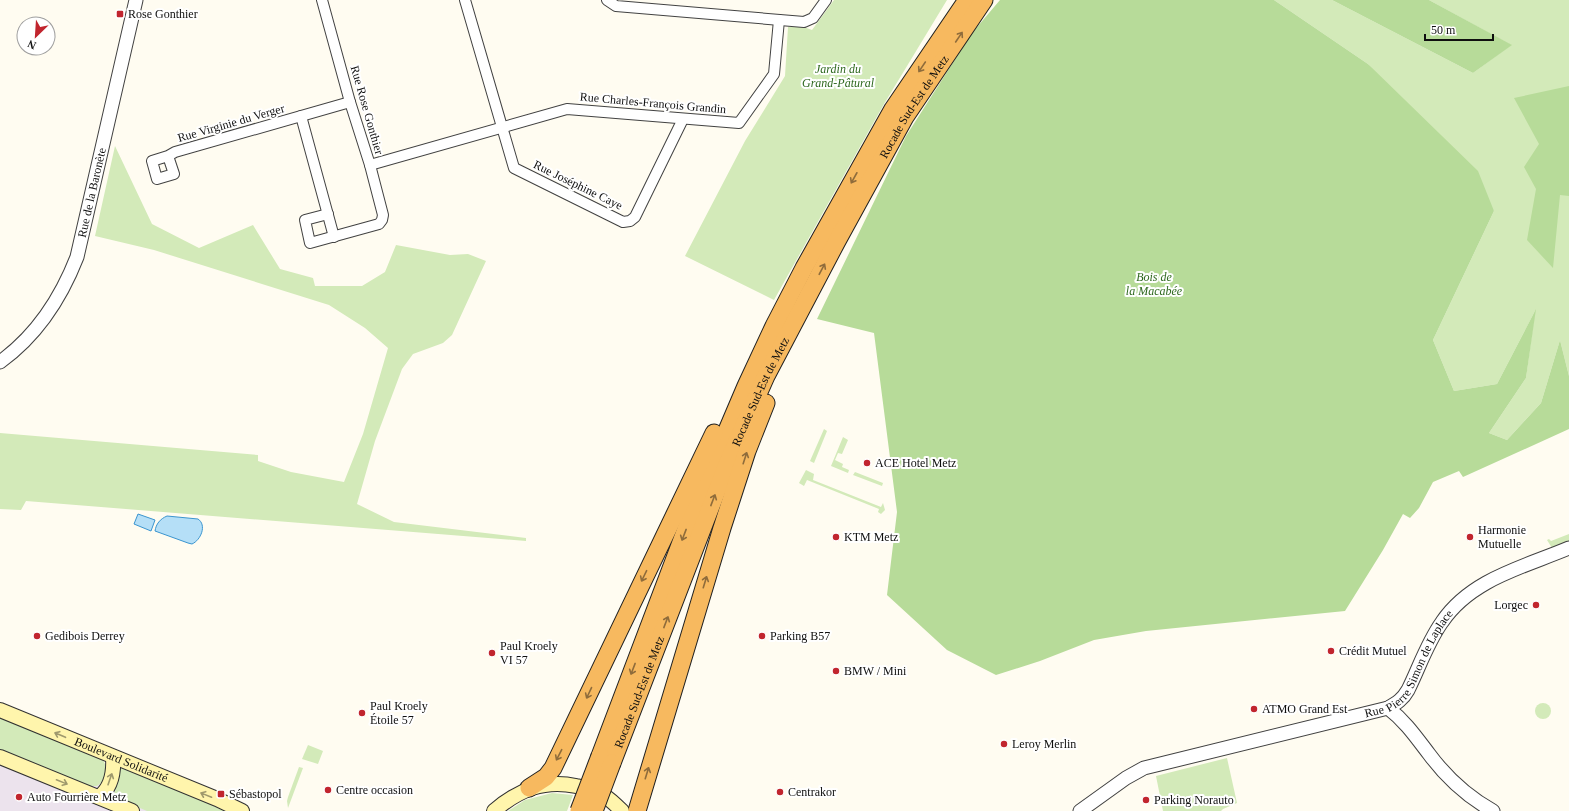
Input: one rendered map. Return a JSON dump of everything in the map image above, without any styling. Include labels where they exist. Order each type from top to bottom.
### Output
[{"type":"highway","name":"Rocade Sud-Est de Metz","points":[[594,811],[606,759],[694,508],[746,386],[804,268],[892,109],[967,0]]},
{"type":"highway","name":"Rocade Sud-Est de Metz","points":[[579,811],[606,759],[728,462],[766,376],[808,294],[905,117],[984,0]]},
{"type":"highway","points":[[528,788],[546,777],[552,768],[758,341],[784,297],[804,268]]},
{"type":"highway","points":[[637,811],[644,783],[724,521],[747,451],[808,294]]},
{"type":"main road","name":"Boulevard Solidarité","points":[[0,710],[217,799],[242,811]]},
{"type":"main road","points":[[0,757],[132,811]]},
{"type":"main road","points":[[99,797],[104,793],[110,782],[114,768],[113,757]]},
{"type":"main road","points":[[494,811],[515,795],[528,788],[545,784],[559,783],[586,788],[602,794],[622,811]]},
{"type":"street","name":"Rue de la Baronète","points":[[0,362],[24,342],[46,316],[64,288],[77,257],[136,0]]},
{"type":"street","name":"Rue Rose Gonthier","points":[[322,0],[350,102],[370,165],[501,127]]},
{"type":"street","name":"Rue Joséphine Caye","points":[[465,0],[514,168],[623,222],[630,221],[635,217],[683,119]]},
{"type":"street","points":[[607,0],[616,6],[779,20],[808,21],[813,18],[826,0]]},
{"type":"street","name":"Rue Charles-François Grandin","points":[[501,127],[568,109],[739,123],[774,74],[779,20]]},
{"type":"street","name":"Rue Virginie du Verger","points":[[168,156],[175,152],[350,102]]},
{"type":"street","name":"Rue Virginie du Verger","points":[[301,116],[334,237]]},
{"type":"street","points":[[328,214],[305,220],[310,243],[379,224],[383,215],[370,165]]},
{"type":"street","name":"Rue Pierre Simon de Laplace","points":[[1080,811],[1126,778],[1144,768],[1388,708],[1396,704],[1404,697],[1437,628],[1459,602],[1479,586],[1493,579],[1569,548]]},
{"type":"street","points":[[1404,697],[1407,714],[1417,737]]},
{"type":"street","points":[[1388,708],[1400,717],[1448,777],[1475,799],[1493,811]]},
{"type":"shaded area","points":[[0,749],[175,811],[0,811]]},
{"type":"green space","name":"Jardin du Grand-Pâtural","points":[[834,0],[947,0],[884,104],[774,300],[685,256],[745,141],[785,76],[788,27],[804,27],[812,30]]},
{"type":"green space","name":"Bois de la Macabée","points":[[1000,0],[1274,0],[1368,64],[1478,171],[1494,211],[1433,340],[1454,391],[1497,384],[1536,309],[1526,378],[1489,433],[1507,440],[1541,403],[1560,340],[1569,376],[1569,429],[1463,477],[1459,471],[1433,482],[1419,508],[1410,518],[1403,514],[1383,550],[1345,611],[1146,631],[1094,640],[1040,661],[996,675],[947,650],[887,595],[897,512],[874,333],[817,319],[906,136],[972,33]]},
{"type":"green space","points":[[1274,0],[1332,0],[1473,73],[1511,45],[1429,0],[1569,0],[1569,376],[1560,340],[1541,403],[1507,440],[1489,433],[1526,378],[1535,311],[1497,384],[1454,391],[1433,340],[1494,211],[1368,64]]},
{"type":"green space","points":[[1332,0],[1429,0],[1512,45],[1473,73]]},
{"type":"green space","points":[[1569,86],[1569,196],[1560,195],[1553,268],[1527,240],[1536,189],[1524,167],[1539,144],[1514,98]]},
{"type":"green space","points":[[115,146],[152,224],[199,248],[253,225],[280,269],[313,278],[315,286],[362,286],[385,272],[396,245],[450,255],[468,254],[486,261],[452,335],[443,343],[413,354],[402,369],[375,441],[357,504],[394,522],[526,538],[526,541],[26,501],[21,510],[0,509],[0,433],[258,455],[258,461],[291,472],[344,482],[363,434],[388,348],[365,328],[329,305],[154,250],[95,236]]},
{"type":"green space","points":[[824,429],[827,431],[814,463],[810,461]]},
{"type":"green space","points":[[843,437],[848,440],[842,454],[838,453],[835,460],[843,464],[842,467],[849,470],[848,473],[831,466]]},
{"type":"green space","points":[[806,470],[814,474],[813,480],[881,507],[883,503],[885,510],[881,514],[878,512],[879,509],[807,480],[804,486],[799,483]]},
{"type":"green space","points":[[855,472],[883,483],[882,486],[853,475]]},
{"type":"green space","points":[[1569,534],[1569,542],[1552,548],[1547,540],[1549,539],[1551,541]]},
{"type":"green space","points":[[1543,703],[1549,705],[1551,711],[1549,717],[1543,719],[1537,717],[1535,711],[1537,705]]},
{"type":"green space","points":[[0,715],[101,756],[108,770],[102,782],[97,786],[86,786],[0,751]]},
{"type":"green space","points":[[308,745],[323,751],[318,764],[302,759]]},
{"type":"green space","points":[[1227,758],[1237,803],[1221,811],[1163,811],[1156,776]]},
{"type":"green space","points":[[122,765],[232,811],[147,811],[114,797],[117,772]]},
{"type":"green space","points":[[299,767],[303,768],[288,808],[288,797]]},
{"type":"green space","points":[[552,793],[573,795],[567,811],[508,811],[525,800]]},
{"type":"water","points":[[138,514],[155,520],[151,531],[134,524]]},
{"type":"water","points":[[167,516],[198,519],[202,525],[202,532],[198,539],[192,544],[155,531],[159,522]]},
{"type":"place","name":"Rose Gonthier","points":[[120,14]]},
{"type":"place","name":"ACE Hotel Metz","points":[[867,463]]},
{"type":"place","name":"KTM Metz","points":[[836,537]]},
{"type":"place","name":"Harmonie Mutuelle","points":[[1470,537]]},
{"type":"place","name":"Lorgec","points":[[1536,605]]},
{"type":"place","name":"Gedibois Derrey","points":[[37,636]]},
{"type":"place","name":"Parking B57","points":[[762,636]]},
{"type":"place","name":"Crédit Mutuel","points":[[1331,651]]},
{"type":"place","name":"Paul Kroely VI 57","points":[[492,653]]},
{"type":"place","name":"BMW / Mini","points":[[836,671]]},
{"type":"place","name":"ATMO Grand Est","points":[[1254,709]]},
{"type":"place","name":"Paul Kroely Étoile 57","points":[[362,713]]},
{"type":"place","name":"Leroy Merlin","points":[[1004,744]]},
{"type":"place","name":"Centre occasion","points":[[328,790]]},
{"type":"place","name":"Centrakor","points":[[780,792]]},
{"type":"place","name":"Sébastopol","points":[[221,794]]},
{"type":"place","name":"Auto Fourrière Metz","points":[[19,797]]},
{"type":"place","name":"Parking Norauto","points":[[1146,800]]}]
